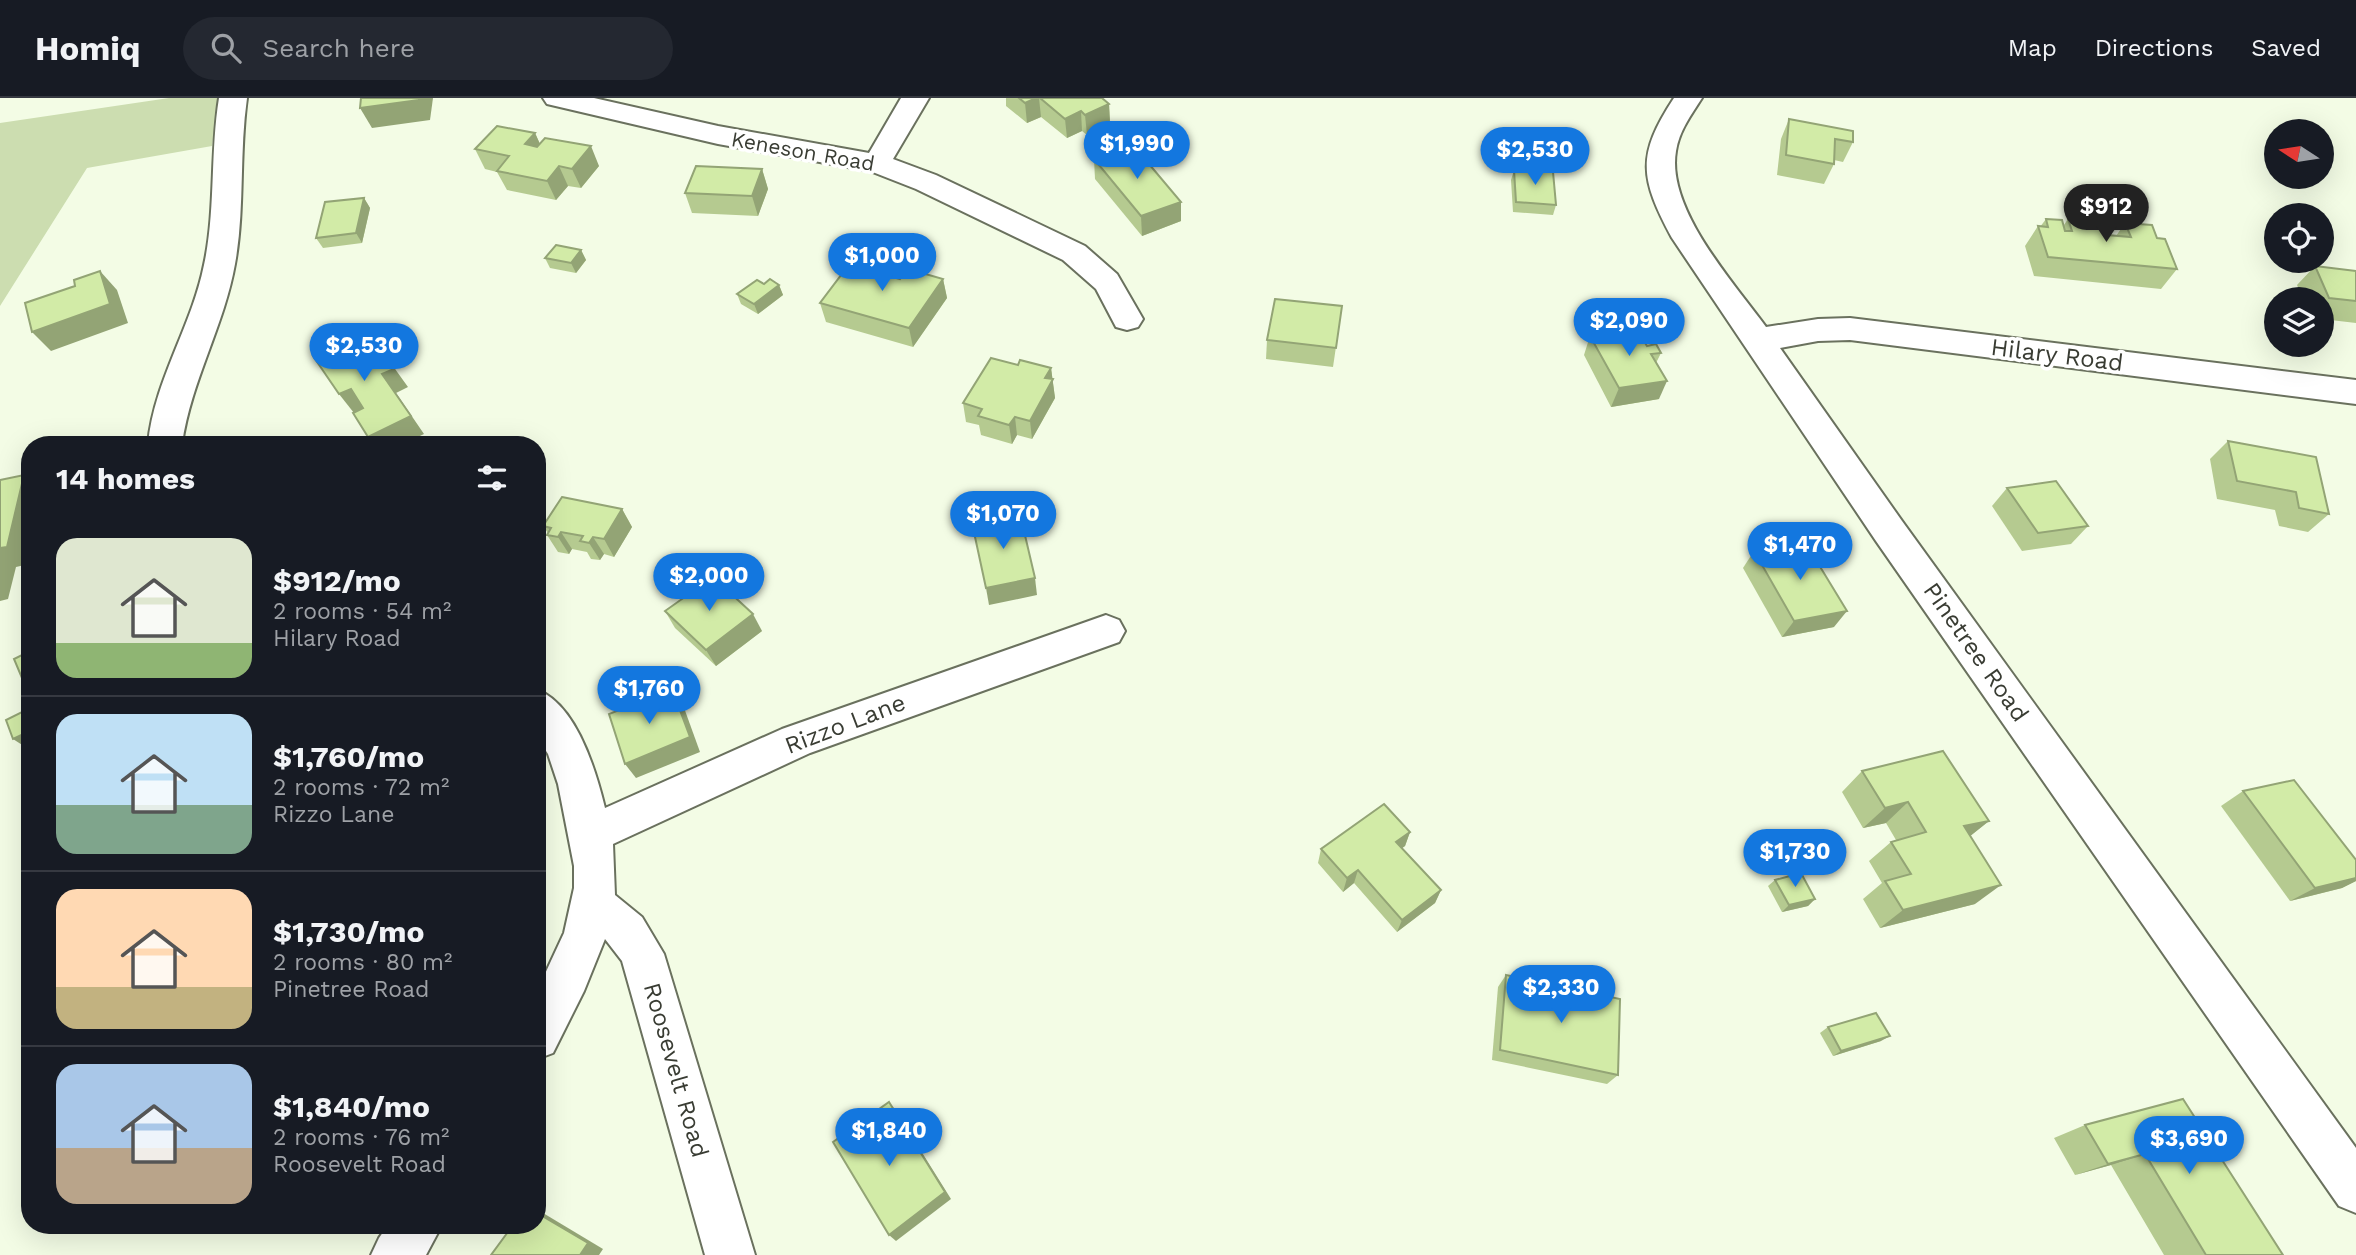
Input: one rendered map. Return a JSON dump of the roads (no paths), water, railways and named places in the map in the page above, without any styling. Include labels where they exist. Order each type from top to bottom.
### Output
[{"type":"street","points":[[166,436],[167,418],[219,265],[226,147],[233,98]]},
{"type":"street","name":"Keneson Road","points":[[556,98],[718,135],[876,163],[926,182],[1074,253],[1095,267],[1110,282],[1128,319]]},
{"type":"street","points":[[876,163],[915,98]]},
{"type":"street","name":"Pinetree Road","points":[[1688,98],[1663,142],[1660,164],[1664,188],[1687,238],[1889,531],[2356,1189]]},
{"type":"street","name":"Hilary Road","points":[[1759,340],[1818,330],[1850,329],[2356,392]]},
{"type":"street","name":"Rizzo Lane","points":[[591,834],[796,741],[1106,631]]},
{"type":"street","points":[[546,719],[568,750],[591,834],[596,868],[593,905],[565,984],[546,1020]]},
{"type":"street","name":"Roosevelt Road","points":[[593,905],[615,917],[630,933],[642,954],[730,1255]]},
{"type":"street","points":[[396,1255],[411,1234]]}]
